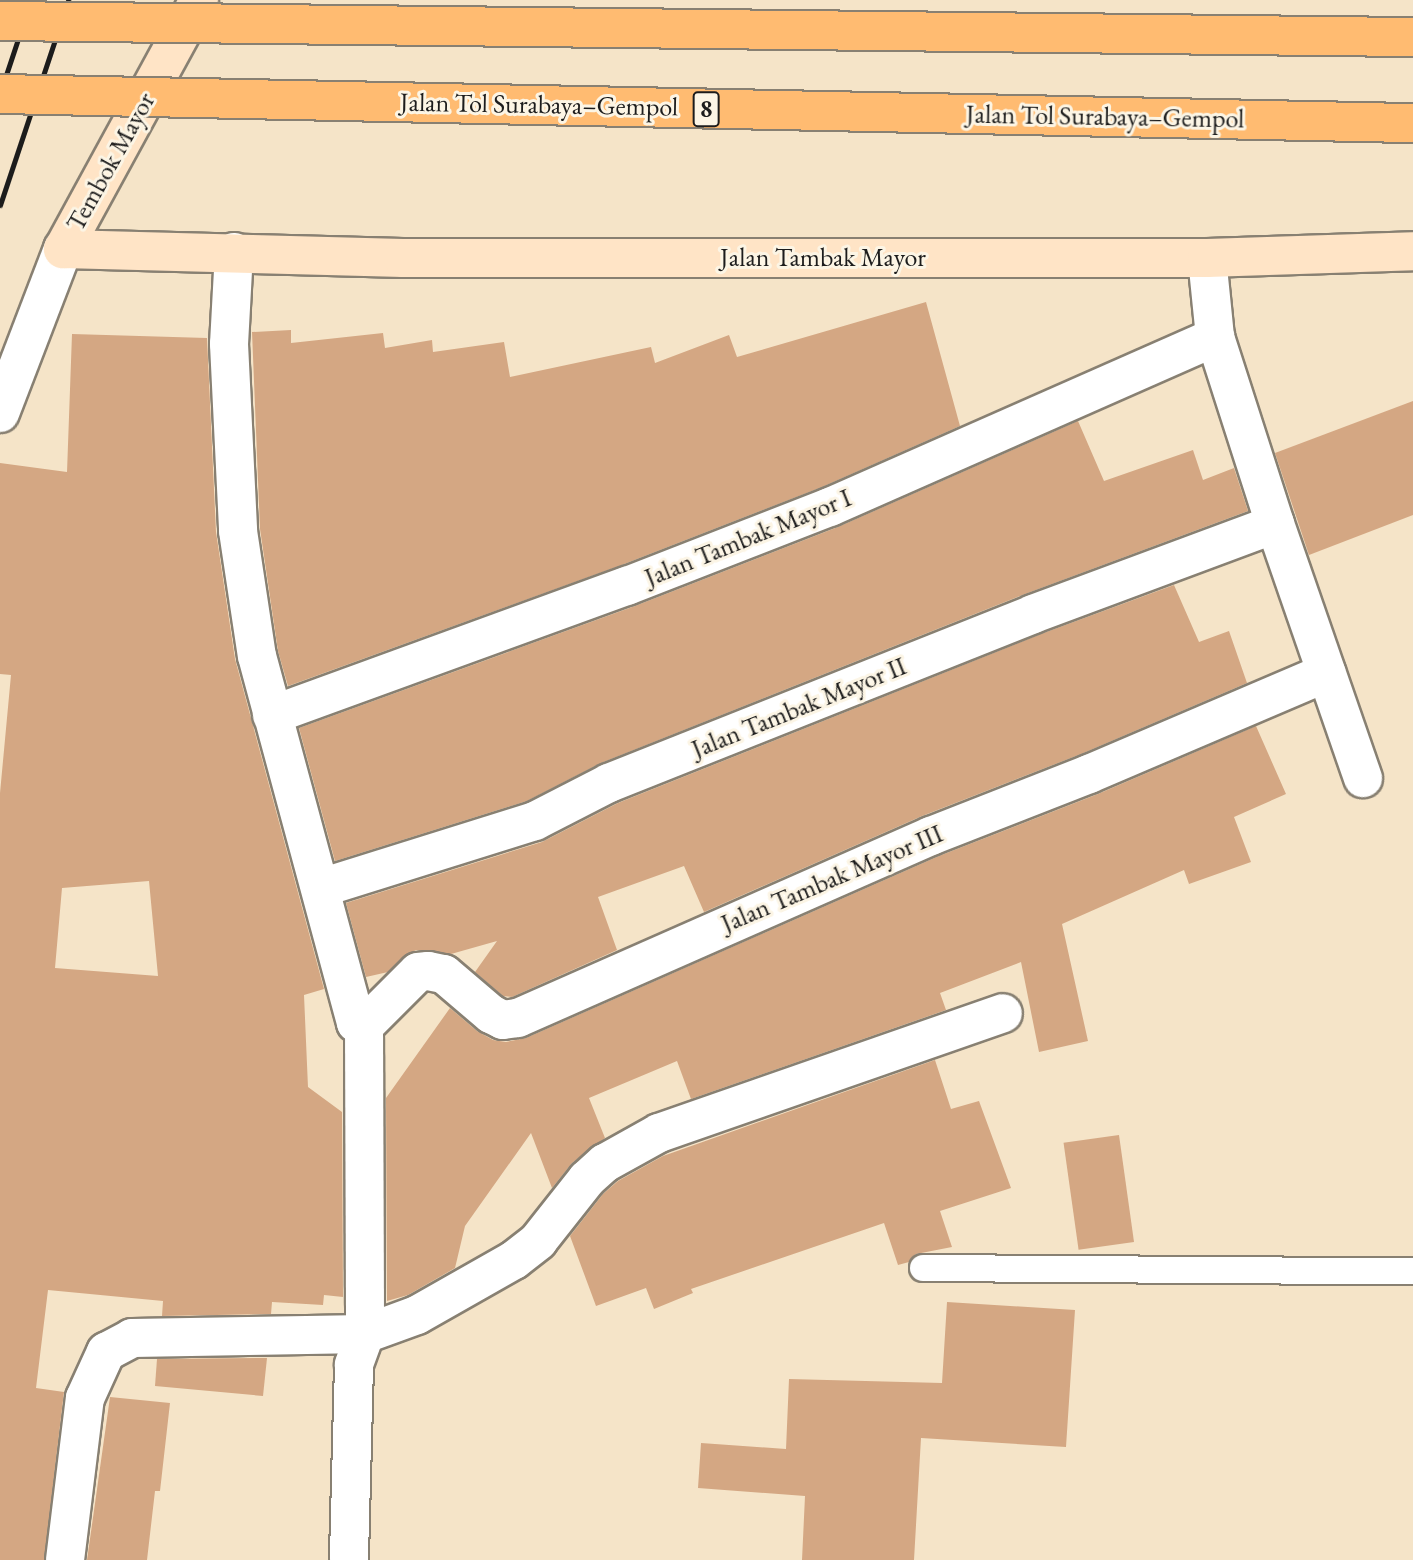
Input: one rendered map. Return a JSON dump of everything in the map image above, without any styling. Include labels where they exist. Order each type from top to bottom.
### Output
[{"type":"highway","points":[[0,21],[1413,37]]},
{"type":"highway","name":"Jalan Tol Surabaya–Gempol","points":[[0,94],[1413,123]]},
{"type":"main road","name":"Tembok Mayor","points":[[199,0],[63,248],[234,251]]},
{"type":"main road","name":"Jalan Tambak Mayor","points":[[234,251],[403,258],[1207,258],[1413,251]]},
{"type":"street","points":[[0,413],[63,248]]},
{"type":"street","points":[[234,251],[229,344],[238,531],[257,656],[356,1023],[364,1026],[365,1335],[354,1365],[349,1560]]},
{"type":"street","points":[[1207,258],[1215,337],[1275,524],[1363,778]]},
{"type":"street","name":"Jalan Tambak Mayor I","points":[[272,715],[627,586],[830,507],[1215,337]]},
{"type":"street","name":"Jalan Tambak Mayor II","points":[[321,888],[534,821],[609,783],[1033,614],[1275,524]]},
{"type":"street","name":"Jalan Tambak Mayor III","points":[[364,1026],[418,972],[428,971],[444,974],[491,1014],[503,1020],[518,1018],[919,841],[1089,774],[1326,673]]},
{"type":"street","points":[[65,1560],[85,1398],[94,1372],[106,1352],[120,1342],[132,1338],[365,1335],[417,1315],[514,1259],[538,1241],[587,1179],[605,1163],[659,1133],[1003,1013]]},
{"type":"lane","points":[[923,1268],[1413,1270]]},
{"type":"building","points":[[926,302],[960,426],[822,487],[619,566],[288,686],[278,651],[260,529],[252,332],[291,330],[291,343],[383,333],[385,348],[432,340],[433,352],[504,342],[510,377],[651,347],[655,363],[729,335],[737,357]]},
{"type":"building","points":[[72,334],[207,338],[216,532],[235,659],[324,989],[304,995],[308,1087],[342,1112],[343,1297],[324,1295],[323,1305],[272,1302],[271,1314],[162,1316],[163,1301],[48,1290],[36,1388],[64,1392],[44,1560],[0,1560],[0,793],[11,675],[0,674],[0,463],[67,472]],"holes":[[[149,881],[158,976],[55,968],[62,888]]]},
{"type":"building","points":[[1413,401],[1413,515],[1309,555],[1275,453]]},
{"type":"building","points":[[1078,421],[1104,481],[1193,450],[1203,480],[1234,468],[1248,511],[1025,594],[601,763],[527,801],[335,861],[299,728],[635,606],[838,527]]},
{"type":"building","points":[[1174,585],[1199,642],[1229,631],[1247,683],[1081,754],[922,816],[704,912],[684,866],[598,897],[617,950],[512,997],[503,996],[475,972],[497,941],[451,954],[416,950],[403,957],[388,972],[366,977],[346,903],[542,842],[618,803],[1041,634]]},
{"type":"building","points":[[1256,726],[1286,794],[1234,817],[1251,862],[1189,884],[1184,870],[1062,924],[1088,1041],[1039,1052],[1021,962],[940,993],[946,1010],[691,1099],[677,1061],[589,1098],[605,1138],[572,1163],[552,1188],[531,1133],[465,1226],[455,1268],[408,1295],[387,1301],[386,1098],[450,1008],[477,1031],[493,1040],[506,1042],[526,1038],[939,856],[1098,794]]},
{"type":"building","points":[[935,1060],[951,1109],[979,1101],[1011,1188],[940,1211],[952,1247],[916,1254],[909,1262],[898,1265],[884,1223],[691,1289],[693,1293],[654,1309],[646,1288],[596,1306],[570,1236],[603,1194],[618,1181],[663,1156]]},
{"type":"building","points":[[1119,1135],[1134,1242],[1079,1250],[1064,1143]]},
{"type":"building","points":[[947,1302],[1075,1310],[1066,1447],[921,1438],[914,1560],[802,1560],[805,1496],[698,1488],[701,1443],[786,1449],[789,1379],[942,1383]]},
{"type":"building","points":[[267,1358],[263,1396],[155,1386],[157,1359]]},
{"type":"building","points":[[110,1397],[170,1403],[160,1491],[155,1491],[147,1560],[87,1560]]},
{"type":"railway","points":[[0,93],[31,0]]},
{"type":"railway","points":[[0,205],[68,0]]}]
